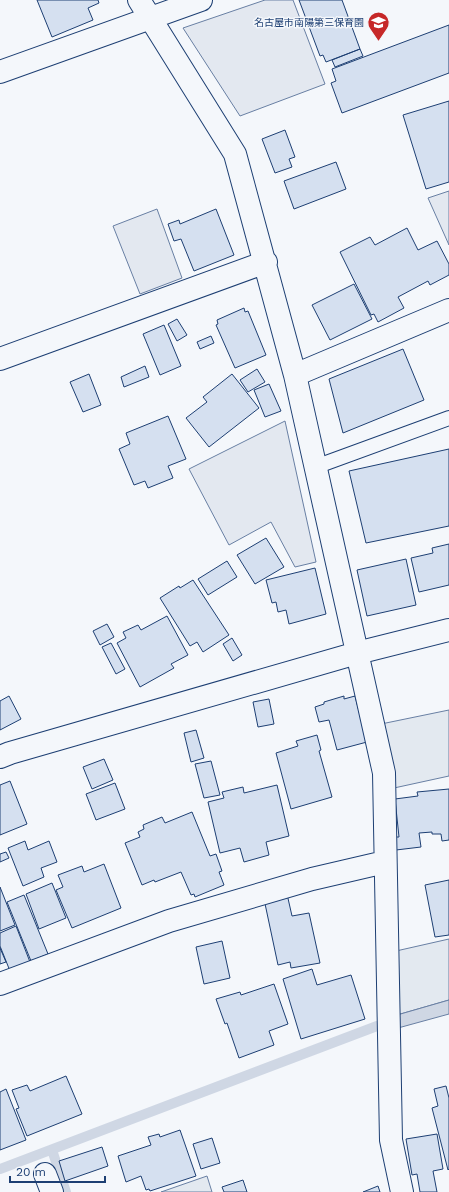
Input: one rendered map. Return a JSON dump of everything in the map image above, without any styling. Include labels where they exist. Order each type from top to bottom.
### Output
[{"type":"street","points":[[139,0],[235,154],[296,375],[384,773],[391,1140],[402,1192]]},
{"type":"street","points":[[0,72],[201,0]]},
{"type":"street","points":[[0,359],[266,262]]},
{"type":"street","points":[[296,375],[449,310]]},
{"type":"street","points":[[0,757],[357,653],[449,630]]},
{"type":"street","points":[[0,984],[169,921],[312,879],[385,862]]},
{"type":"lane","points":[[316,467],[449,418]]},
{"type":"shaded area","points":[[265,0],[293,0],[325,84],[240,116],[183,28]]},
{"type":"shaded area","points":[[449,191],[449,245],[428,198]]},
{"type":"shaded area","points":[[157,209],[182,278],[140,294],[113,226]]},
{"type":"shaded area","points":[[285,421],[316,562],[295,567],[271,522],[229,545],[189,469]]},
{"type":"shaded area","points":[[449,710],[449,776],[394,788],[381,724]]},
{"type":"shaded area","points":[[449,939],[449,1000],[397,1015],[396,951]]},
{"type":"shaded area","points":[[449,1000],[449,1014],[398,1028],[397,1015]]},
{"type":"shaded area","points":[[207,1176],[212,1192],[161,1192]]},
{"type":"building","points":[[37,0],[98,0],[99,3],[88,8],[93,20],[52,37]]},
{"type":"building","points":[[299,0],[342,0],[360,49],[326,62],[323,55],[320,56]]},
{"type":"building","points":[[449,25],[449,73],[342,113],[331,83],[336,81],[332,69]]},
{"type":"building","points":[[360,49],[363,56],[335,67],[332,60]]},
{"type":"building","points":[[449,101],[449,182],[426,189],[403,115]]},
{"type":"building","points":[[285,130],[295,157],[289,159],[292,167],[275,173],[262,139]]},
{"type":"building","points":[[336,162],[346,189],[294,209],[284,181]]},
{"type":"building","points":[[216,209],[234,255],[194,271],[181,239],[174,241],[168,224],[179,220],[180,224]]},
{"type":"building","points":[[407,228],[418,250],[437,241],[449,264],[449,275],[430,285],[428,281],[398,297],[404,308],[378,322],[374,314],[371,315],[340,252],[370,237],[375,245]]},
{"type":"building","points":[[354,284],[372,319],[330,340],[312,305]]},
{"type":"building","points":[[244,308],[245,312],[248,311],[266,355],[235,368],[216,325],[218,324],[217,320]]},
{"type":"building","points":[[177,319],[187,335],[177,341],[168,324]]},
{"type":"building","points":[[164,325],[181,366],[160,375],[143,334]]},
{"type":"building","points":[[211,336],[214,343],[200,349],[197,342]]},
{"type":"building","points":[[403,349],[424,400],[343,433],[329,379]]},
{"type":"building","points":[[145,366],[149,377],[124,387],[121,377]]},
{"type":"building","points":[[257,369],[265,382],[248,392],[240,380]]},
{"type":"building","points":[[89,374],[101,405],[83,412],[70,382]]},
{"type":"building","points":[[232,374],[259,408],[209,447],[186,418],[207,402],[203,397]]},
{"type":"building","points":[[269,384],[281,411],[265,417],[254,390]]},
{"type":"building","points":[[168,416],[186,459],[168,466],[173,478],[148,488],[145,481],[134,485],[119,449],[130,444],[126,433]]},
{"type":"building","points":[[449,449],[449,526],[366,543],[349,471]]},
{"type":"building","points":[[266,538],[284,567],[255,584],[237,555]]},
{"type":"building","points":[[449,544],[449,585],[419,592],[411,558],[433,553],[432,548]]},
{"type":"building","points":[[406,559],[416,605],[367,616],[357,570]]},
{"type":"building","points":[[227,561],[237,577],[208,595],[198,579]]},
{"type":"building","points":[[315,568],[326,614],[289,624],[286,610],[278,612],[276,602],[272,603],[266,580]]},
{"type":"building","points":[[193,580],[229,635],[203,652],[197,642],[190,646],[160,598],[179,586],[180,588]]},
{"type":"building","points":[[167,616],[188,655],[171,664],[174,668],[140,687],[117,643],[126,638],[123,632],[138,625],[141,630]]},
{"type":"building","points":[[107,624],[114,637],[100,645],[93,631]]},
{"type":"building","points":[[232,638],[242,655],[233,661],[223,644]]},
{"type":"building","points":[[111,643],[125,669],[116,674],[102,647]]},
{"type":"building","points":[[9,696],[21,719],[0,730],[0,701]]},
{"type":"building","points":[[344,696],[344,699],[355,696],[367,742],[337,750],[329,720],[319,722],[315,707],[324,704],[324,702]]},
{"type":"building","points":[[269,699],[274,724],[258,727],[253,702]]},
{"type":"building","points":[[196,730],[204,758],[191,762],[184,733]]},
{"type":"building","points":[[317,735],[321,750],[319,751],[332,797],[291,809],[276,753],[298,746],[296,741]]},
{"type":"building","points":[[104,759],[113,780],[92,789],[83,767]]},
{"type":"building","points":[[211,761],[220,795],[204,798],[195,764]]},
{"type":"building","points":[[10,781],[27,824],[0,835],[0,785]]},
{"type":"building","points":[[115,783],[125,809],[96,820],[86,794]]},
{"type":"building","points":[[277,785],[289,836],[266,842],[269,855],[244,862],[240,848],[220,853],[208,802],[224,798],[222,792],[243,787],[244,793]]},
{"type":"building","points":[[449,789],[449,840],[442,841],[441,834],[432,834],[432,832],[419,833],[421,847],[396,850],[394,837],[399,837],[395,799],[418,796],[417,792]]},
{"type":"building","points":[[192,812],[210,856],[216,854],[222,871],[219,872],[224,885],[195,897],[194,894],[191,895],[181,872],[155,882],[154,880],[142,885],[125,843],[140,837],[138,832],[144,829],[143,825],[162,817],[165,823]]},
{"type":"building","points":[[25,841],[28,850],[49,841],[57,862],[41,868],[44,877],[23,886],[8,848]]},
{"type":"building","points":[[6,852],[9,858],[0,862],[0,854]]},
{"type":"building","points":[[104,864],[121,908],[72,928],[56,890],[63,887],[58,875],[82,866],[84,872]]},
{"type":"building","points":[[449,880],[449,935],[435,937],[425,885]]},
{"type":"building","points":[[52,883],[66,918],[39,929],[26,894]]},
{"type":"building","points":[[0,887],[15,925],[0,931]]},
{"type":"building","points":[[287,894],[292,916],[309,913],[320,963],[291,968],[290,962],[278,965],[264,899]]},
{"type":"building","points":[[24,895],[48,954],[31,961],[7,902]]},
{"type":"building","points":[[16,926],[30,962],[10,971],[0,946],[0,933]]},
{"type":"building","points":[[222,941],[230,978],[204,984],[196,947]]},
{"type":"building","points":[[0,948],[6,962],[0,964]]},
{"type":"building","points":[[312,969],[317,985],[351,975],[365,1019],[301,1039],[283,979]]},
{"type":"building","points":[[274,984],[288,1024],[269,1031],[274,1045],[239,1058],[227,1023],[225,1024],[216,999],[240,992],[241,995]]},
{"type":"building","points":[[66,1076],[82,1114],[27,1136],[16,1109],[19,1108],[12,1090],[27,1085],[30,1091]]},
{"type":"building","points":[[446,1086],[449,1098],[448,1170],[432,1108],[438,1106],[434,1089]]},
{"type":"building","points":[[6,1089],[26,1140],[0,1150],[0,1092]]},
{"type":"building","points":[[180,1130],[196,1176],[150,1191],[149,1189],[146,1190],[141,1176],[126,1182],[118,1156],[151,1145],[148,1137],[159,1134],[160,1137]]},
{"type":"building","points":[[437,1134],[443,1169],[433,1171],[437,1192],[420,1192],[417,1174],[412,1175],[406,1139]]},
{"type":"building","points":[[212,1138],[220,1163],[201,1169],[193,1144]]},
{"type":"building","points":[[102,1147],[108,1166],[65,1181],[59,1161]]},
{"type":"building","points":[[243,1180],[247,1192],[224,1192],[222,1187]]},
{"type":"building","points":[[378,1186],[380,1192],[363,1192]]},
{"type":"waterway","points":[[0,1169],[377,1026]]},
{"type":"waterway","points":[[52,1150],[66,1192]]},
{"type":"place","name":"名古屋市南陽第三保育園","points":[[379,42]]}]
